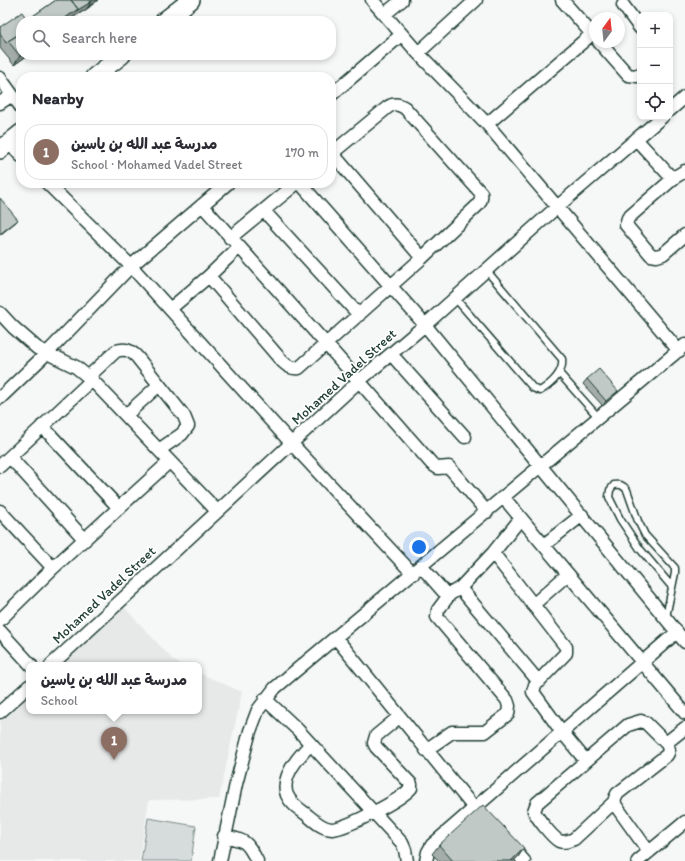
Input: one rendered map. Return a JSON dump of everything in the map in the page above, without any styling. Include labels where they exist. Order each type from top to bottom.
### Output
[{"type":"main road","points":[[170,16],[191,0]]},
{"type":"main road","points":[[100,72],[116,60]]},
{"type":"street","points":[[220,861],[224,836],[244,751],[258,710],[265,699],[275,688],[682,348],[557,207],[486,124],[401,35],[372,0]]},
{"type":"street","points":[[384,14],[402,0]]},
{"type":"street","points":[[418,53],[476,0]]},
{"type":"street","points":[[562,0],[589,31]]},
{"type":"street","points":[[624,2],[637,23]]},
{"type":"street","points":[[336,91],[401,35]]},
{"type":"street","points":[[486,124],[589,43]]},
{"type":"street","points":[[604,48],[628,75],[637,76]]},
{"type":"street","points":[[0,78],[16,100]]},
{"type":"street","points":[[0,103],[12,95]]},
{"type":"street","points":[[673,107],[685,97]]},
{"type":"street","points":[[209,276],[287,366],[293,369],[299,368],[422,258],[478,205],[482,197],[405,108],[398,104],[388,107],[336,151]]},
{"type":"street","name":"Mohamed Vadel Street","points":[[54,662],[359,381],[658,120]]},
{"type":"street","points":[[636,139],[667,174],[680,174]]},
{"type":"street","points":[[336,159],[422,258]]},
{"type":"street","points":[[680,174],[628,218],[626,225],[651,254],[658,256],[664,254],[685,235]]},
{"type":"street","points":[[51,188],[131,266],[292,444],[417,570],[444,591],[455,591],[539,682]]},
{"type":"street","points":[[0,398],[47,353],[131,266],[222,188]]},
{"type":"street","points":[[230,238],[293,188]]},
{"type":"street","points":[[303,188],[425,325],[681,637],[643,662],[474,808],[432,845],[428,852],[426,861]]},
{"type":"street","points":[[202,205],[432,464],[438,468],[449,467],[487,512]]},
{"type":"street","points":[[264,211],[359,315]]},
{"type":"street","points":[[170,309],[209,276],[239,247]]},
{"type":"street","points":[[0,313],[26,339],[47,353],[76,367],[90,378],[217,511]]},
{"type":"street","points":[[0,466],[116,351],[121,349],[132,352],[137,357],[184,416],[188,426],[182,434],[159,450]]},
{"type":"street","points":[[391,354],[465,437]]},
{"type":"street","points":[[126,415],[159,385]]},
{"type":"street","points":[[42,426],[119,508]]},
{"type":"street","points":[[10,457],[85,540]]},
{"type":"street","points":[[0,620],[53,568],[169,462]]},
{"type":"street","points":[[504,498],[685,713]]},
{"type":"street","points":[[0,511],[53,568]]},
{"type":"street","points":[[544,545],[582,515]]},
{"type":"street","points":[[426,750],[452,732],[485,732],[508,714],[509,706],[507,700],[437,617],[438,610],[493,553],[521,518]]},
{"type":"street","points":[[493,553],[564,644],[567,650],[533,688],[533,694],[586,761]]},
{"type":"street","points":[[534,605],[568,574]]},
{"type":"street","points":[[0,631],[28,662]]},
{"type":"street","points":[[336,638],[426,750],[489,824]]},
{"type":"street","points":[[0,712],[26,689]]},
{"type":"street","points":[[265,699],[297,729],[402,843],[407,861]]},
{"type":"street","points":[[310,744],[296,760],[288,776],[286,790],[287,794],[293,804],[326,828],[332,829],[346,825],[374,813],[411,788],[411,784],[374,743],[376,736],[399,717]]},
{"type":"street","points":[[637,721],[646,723],[666,743],[669,750],[667,755],[617,794],[614,798],[614,802],[574,839],[567,842],[558,840],[537,819],[534,811],[537,803],[628,725],[637,721]]},
{"type":"street","points":[[666,743],[685,728]]},
{"type":"street","points":[[614,802],[649,852]]},
{"type":"street","points":[[638,861],[685,822]]},
{"type":"street","points":[[499,834],[524,861]]},
{"type":"street","points":[[224,836],[242,840],[247,843],[257,861]]},
{"type":"lane","points":[[454,298],[533,388],[540,391],[546,387],[560,374],[563,365],[562,359],[486,270]]},
{"type":"lane","points":[[560,374],[599,418]]},
{"type":"lane","points":[[666,617],[675,573],[675,568],[645,535],[638,521],[627,490],[619,484],[614,485],[610,490],[609,497],[620,519],[640,549],[672,587]]},
{"type":"shaded area","points":[[124,607],[176,662],[64,662]]},
{"type":"shaded area","points":[[202,674],[242,692],[219,799],[149,800],[139,861],[0,861],[0,722],[26,698],[26,714],[202,714]]},
{"type":"shaded area","points":[[148,818],[196,826],[191,861],[141,861]]},
{"type":"building","points":[[56,0],[71,0],[78,9],[68,16],[33,16]]},
{"type":"building","points":[[71,0],[90,0],[91,2],[76,11],[78,9]]},
{"type":"building","points":[[22,12],[25,16],[16,16]]},
{"type":"building","points":[[16,16],[16,36],[6,43],[0,33],[0,27]]},
{"type":"building","points":[[16,36],[16,51],[8,41]]},
{"type":"building","points":[[0,198],[18,220],[0,234]]},
{"type":"building","points":[[599,369],[618,391],[606,401],[587,379]]},
{"type":"building","points":[[483,805],[524,848],[511,861],[453,861],[439,845]]},
{"type":"place","name":"مدرسة عبد الله بن ياسين","points":[[114,760]]}]
